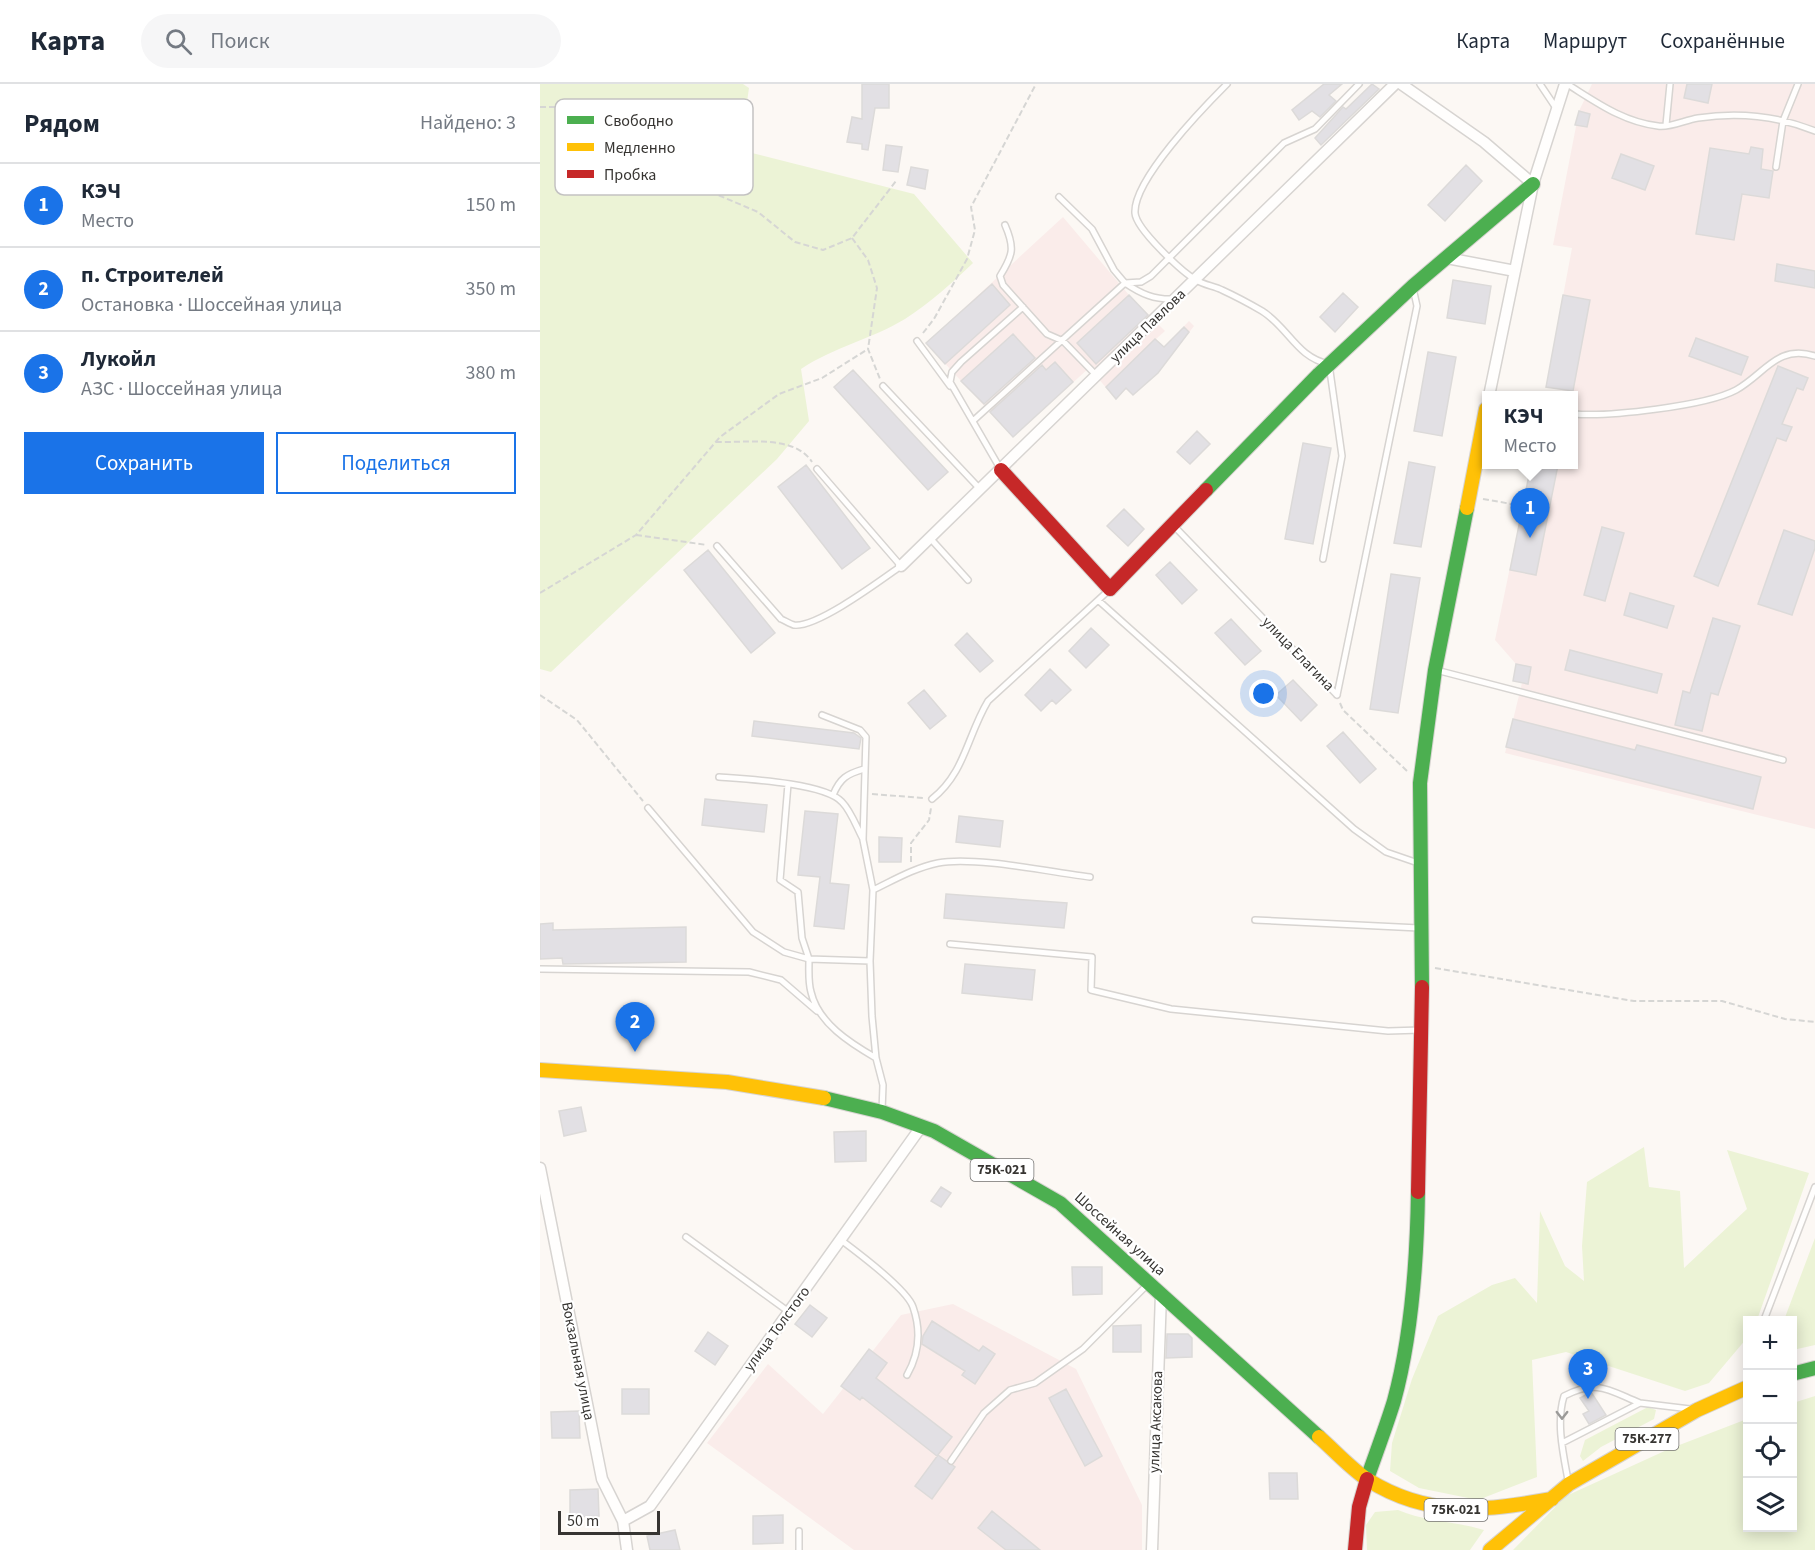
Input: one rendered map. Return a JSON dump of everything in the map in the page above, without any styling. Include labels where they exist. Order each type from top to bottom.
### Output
[{"type":"street","name":"улица Павлова","points":[[901,566],[1395,84]]},
{"type":"street","points":[[1401,84],[1484,142],[1533,184]]},
{"type":"street","points":[[1490,391],[1533,184],[1566,84]]},
{"type":"street","points":[[1001,470],[1110,589],[1329,364],[1413,286],[1533,184]]},
{"type":"street","points":[[1447,258],[1515,271]]},
{"type":"street","points":[[1355,1550],[1359,1507],[1394,1400],[1407,1329],[1417,1240],[1422,1030],[1420,783],[1435,670],[1482,428]]},
{"type":"street","name":"Шоссейная улица","points":[[540,1070],[727,1082],[807,1094],[882,1112],[934,1131],[1060,1203],[1256,1382],[1367,1479],[1413,1502],[1456,1510],[1502,1508],[1552,1499]]},
{"type":"street","name":"улица Толстого","points":[[623,1521],[650,1506],[921,1127]]},
{"type":"street","name":"Вокзальная улица","points":[[540,1168],[602,1479],[623,1521],[627,1550]]},
{"type":"street","name":"улица Аксакова","points":[[1152,1550],[1161,1293]]},
{"type":"street","points":[[1797,1373],[1815,1368]]},
{"type":"street","name":"75К-277","points":[[1552,1499],[1569,1484],[1697,1410],[1743,1389]]},
{"type":"street","points":[[1490,1550],[1552,1499]]},
{"type":"lane","points":[[1227,84],[1155,166],[1137,200],[1135,214],[1143,230],[1195,280],[1221,290],[1264,312],[1304,354],[1317,362],[1329,364],[1342,456],[1323,559]]},
{"type":"lane","points":[[974,420],[1125,283],[1141,282],[1151,276],[1284,143],[1315,129],[1359,84]]},
{"type":"lane","points":[[1540,84],[1556,110]]},
{"type":"lane","points":[[1566,84],[1628,120],[1666,125],[1698,118],[1743,115],[1783,121],[1815,131]]},
{"type":"lane","points":[[1666,125],[1670,84]]},
{"type":"lane","points":[[1776,167],[1783,121],[1798,84]]},
{"type":"lane","points":[[1059,197],[1092,229],[1114,270],[1125,283],[1148,296],[1161,300],[1175,299]]},
{"type":"lane","points":[[1005,225],[1013,242],[1010,261],[1000,276],[1000,281],[1047,334],[1063,341],[1097,376]]},
{"type":"lane","points":[[1337,695],[1417,306],[1413,286]]},
{"type":"lane","points":[[952,388],[952,372],[1023,307]]},
{"type":"lane","points":[[917,341],[974,420],[1001,470]]},
{"type":"lane","points":[[1578,414],[1597,416],[1698,401],[1735,390],[1781,355],[1802,352],[1815,356]]},
{"type":"lane","points":[[883,386],[980,489]]},
{"type":"lane","points":[[717,546],[781,619],[794,625],[810,622],[859,596],[901,566],[817,469]]},
{"type":"lane","name":"улица Елагина","points":[[1173,524],[1337,695]]},
{"type":"lane","points":[[930,538],[968,580]]},
{"type":"lane","points":[[932,798],[956,774],[978,717],[988,701],[1110,589]]},
{"type":"lane","points":[[1099,601],[1354,829],[1386,852],[1420,864]]},
{"type":"lane","points":[[1435,670],[1783,760]]},
{"type":"lane","points":[[822,715],[860,730],[866,737],[863,840],[873,890],[870,961],[876,1058],[883,1085],[882,1112]]},
{"type":"lane","points":[[833,795],[838,783],[847,774],[864,769]]},
{"type":"lane","points":[[719,777],[788,784],[833,795],[844,803],[863,840]]},
{"type":"lane","points":[[788,784],[780,880],[798,892],[802,938],[809,959],[810,992],[818,1012]]},
{"type":"lane","points":[[648,808],[753,932],[784,952],[809,959],[870,961]]},
{"type":"lane","points":[[873,890],[911,871],[939,863],[965,862],[1090,877]]},
{"type":"lane","points":[[1255,920],[1420,928]]},
{"type":"lane","points":[[950,944],[1092,957],[1091,990],[1171,1010],[1388,1031],[1422,1030]]},
{"type":"lane","points":[[540,969],[749,972],[781,980],[851,1044],[876,1058]]},
{"type":"lane","points":[[1766,1316],[1815,1187]]},
{"type":"lane","points":[[686,1237],[789,1312]]},
{"type":"lane","points":[[841,1240],[868,1260],[913,1305],[919,1342],[914,1362],[907,1375]]},
{"type":"lane","points":[[951,1461],[984,1413],[1010,1390],[1035,1383],[1083,1349],[1149,1283]]},
{"type":"lane","points":[[1569,1484],[1562,1443],[1564,1395],[1595,1385],[1640,1403],[1697,1410]]},
{"type":"lane","points":[[1562,1443],[1640,1403]]},
{"type":"lane","points":[[799,1530],[799,1550]]},
{"type":"path","points":[[917,341],[934,319],[966,259],[975,230],[971,207],[1036,84]]},
{"type":"path","points":[[540,108],[555,107]]},
{"type":"path","points":[[718,195],[758,212],[795,242],[823,250],[852,238],[896,182]]},
{"type":"path","points":[[852,238],[868,260],[878,288],[868,349],[883,386]]},
{"type":"path","points":[[540,592],[636,535],[716,442],[779,393],[822,378],[868,349]]},
{"type":"path","points":[[716,442],[778,443],[807,454],[817,469]]},
{"type":"path","points":[[1468,496],[1523,506]]},
{"type":"path","points":[[636,535],[717,546]]},
{"type":"path","points":[[540,695],[577,720],[648,808]]},
{"type":"path","name":"улица Елагина","points":[[1337,695],[1343,710],[1420,783]]},
{"type":"path","points":[[866,794],[932,798],[929,820],[911,843],[911,871]]},
{"type":"path","points":[[1421,966],[1634,1001],[1722,1001],[1785,1019],[1815,1022]]},
{"type":"shaded area","points":[[1592,84],[1815,84],[1815,829],[1505,753],[1522,683],[1513,681],[1516,664],[1495,640],[1530,469],[1578,469],[1578,391],[1546,387],[1572,248],[1553,245],[1579,111]]},
{"type":"shaded area","points":[[1063,217],[1129,295],[1165,331],[1156,339],[1164,347],[1189,321],[1194,326],[1158,373],[1133,395],[1126,389],[1116,399],[1089,368],[1013,437],[926,343]]},
{"type":"shaded area","points":[[953,1304],[1076,1369],[1142,1505],[1142,1550],[854,1550],[707,1443],[768,1364],[823,1414],[901,1315]]},
{"type":"green space","points":[[540,84],[743,84],[749,88],[747,99],[555,99],[555,195],[753,195],[753,153],[914,194],[973,263],[905,319],[801,369],[809,421],[777,459],[551,672],[540,669]]},
{"type":"green space","points":[[1644,1147],[1649,1187],[1680,1191],[1684,1268],[1747,1209],[1727,1150],[1809,1173],[1758,1316],[1743,1316],[1743,1343],[1709,1383],[1685,1391],[1566,1352],[1532,1360],[1537,1477],[1478,1500],[1419,1488],[1390,1471],[1392,1443],[1412,1379],[1438,1316],[1492,1285],[1515,1278],[1537,1303],[1540,1211],[1565,1266],[1584,1281],[1582,1246],[1587,1182]]},
{"type":"green space","points":[[1815,1238],[1815,1345],[1797,1349],[1797,1316],[1786,1316]]},
{"type":"green space","points":[[1815,1396],[1815,1550],[1513,1550],[1566,1496],[1669,1449],[1743,1421],[1743,1532],[1797,1532],[1797,1402]]},
{"type":"green space","points":[[1648,1407],[1656,1410],[1654,1419],[1601,1447],[1583,1461],[1580,1456],[1585,1440]]},
{"type":"green space","points":[[1398,1510],[1419,1517],[1484,1530],[1470,1550],[1367,1550],[1366,1525],[1375,1512]]},
{"type":"building","points":[[862,84],[889,84],[889,108],[875,108],[868,150],[862,149],[862,144],[847,142],[852,117],[862,119]]},
{"type":"building","points":[[1324,84],[1342,84],[1329,95],[1336,101],[1320,117],[1312,111],[1299,120],[1292,110]]},
{"type":"building","points":[[1372,84],[1379,89],[1321,145],[1315,138],[1343,107],[1346,109]]},
{"type":"building","points":[[1687,84],[1712,84],[1708,103],[1684,98]]},
{"type":"building","points":[[1579,111],[1590,114],[1587,127],[1575,125]]},
{"type":"building","points":[[886,145],[902,147],[898,172],[883,170]]},
{"type":"building","points":[[1751,147],[1763,149],[1761,169],[1773,171],[1769,198],[1742,194],[1734,240],[1696,234],[1710,148],[1749,154]]},
{"type":"building","points":[[1621,154],[1654,166],[1645,190],[1612,178]]},
{"type":"building","points":[[1466,165],[1482,181],[1445,221],[1428,205]]},
{"type":"building","points":[[911,167],[928,170],[925,189],[907,185]]},
{"type":"building","points":[[1777,264],[1815,271],[1815,288],[1775,281]]},
{"type":"building","points":[[1453,280],[1491,286],[1485,324],[1447,318]]},
{"type":"building","points":[[992,284],[1010,305],[945,364],[926,343]]},
{"type":"building","points":[[1343,293],[1358,307],[1335,332],[1320,317]]},
{"type":"building","points":[[1129,295],[1148,315],[1096,364],[1077,343]]},
{"type":"building","points":[[1563,295],[1590,300],[1573,391],[1546,387]]},
{"type":"building","points":[[1184,327],[1189,332],[1158,373],[1133,395],[1126,388],[1116,399],[1106,387],[1155,339],[1164,347]]},
{"type":"building","points":[[1013,334],[1035,358],[984,404],[961,381]]},
{"type":"building","points":[[1696,338],[1748,357],[1741,375],[1689,356]]},
{"type":"building","points":[[1428,352],[1456,357],[1442,436],[1414,431]]},
{"type":"building","points":[[1055,362],[1073,382],[1013,437],[990,412],[1042,365],[1046,370]]},
{"type":"building","points":[[1778,366],[1808,378],[1803,390],[1797,388],[1782,424],[1792,427],[1786,441],[1777,438],[1718,586],[1694,576]]},
{"type":"building","points":[[853,370],[948,472],[928,490],[834,387]]},
{"type":"building","points":[[1197,431],[1210,444],[1190,464],[1177,452]]},
{"type":"building","points":[[1303,443],[1331,448],[1313,544],[1285,539]]},
{"type":"building","points":[[1409,462],[1435,467],[1421,547],[1394,543]]},
{"type":"building","points":[[806,465],[870,548],[842,569],[778,487]]},
{"type":"building","points":[[1530,469],[1557,469],[1536,575],[1510,570]]},
{"type":"building","points":[[1124,509],[1144,529],[1128,546],[1107,526]]},
{"type":"building","points":[[1602,527],[1624,533],[1605,601],[1584,595]]},
{"type":"building","points":[[1784,530],[1815,541],[1815,548],[1792,615],[1758,604]]},
{"type":"building","points":[[708,550],[775,633],[751,653],[684,570]]},
{"type":"building","points":[[1170,562],[1197,590],[1182,604],[1156,575]]},
{"type":"building","points":[[1391,574],[1420,578],[1398,713],[1370,709]]},
{"type":"building","points":[[1630,593],[1674,606],[1667,628],[1624,615]]},
{"type":"building","points":[[1713,618],[1740,626],[1718,695],[1711,693],[1702,731],[1675,725],[1683,691],[1690,693]]},
{"type":"building","points":[[1231,619],[1261,651],[1245,665],[1215,633]]},
{"type":"building","points":[[1091,628],[1109,645],[1086,668],[1069,651]]},
{"type":"building","points":[[967,633],[993,661],[980,672],[955,645]]},
{"type":"building","points":[[1570,650],[1662,674],[1657,693],[1565,670]]},
{"type":"building","points":[[1516,664],[1531,667],[1528,684],[1513,681]]},
{"type":"building","points":[[1050,669],[1071,690],[1056,704],[1052,700],[1041,711],[1025,695]]},
{"type":"building","points":[[1293,680],[1317,705],[1301,721],[1276,695]]},
{"type":"building","points":[[924,690],[946,716],[930,729],[908,703]]},
{"type":"building","points":[[1513,719],[1635,750],[1637,745],[1761,777],[1753,809],[1506,747]]},
{"type":"building","points":[[754,721],[854,733],[861,738],[859,749],[752,736]]},
{"type":"building","points":[[1343,732],[1376,769],[1360,783],[1327,746]]},
{"type":"building","points":[[705,799],[767,805],[764,832],[702,825]]},
{"type":"building","points":[[805,811],[838,814],[830,883],[849,885],[844,929],[814,926],[820,877],[798,875]]},
{"type":"building","points":[[959,816],[1003,821],[1000,847],[956,842]]},
{"type":"building","points":[[879,837],[902,838],[901,862],[879,862]]},
{"type":"building","points":[[946,894],[1067,903],[1064,928],[944,918]]},
{"type":"building","points":[[553,923],[553,930],[686,927],[686,962],[563,964],[562,958],[540,959],[540,924]]},
{"type":"building","points":[[965,964],[1035,970],[1032,1000],[962,993]]},
{"type":"building","points":[[581,1107],[586,1131],[564,1136],[559,1111]]},
{"type":"building","points":[[866,1131],[866,1161],[835,1162],[834,1132]]},
{"type":"building","points":[[941,1187],[951,1193],[941,1207],[931,1201]]},
{"type":"building","points":[[1072,1267],[1102,1267],[1102,1294],[1073,1295]]},
{"type":"building","points":[[810,1305],[827,1318],[812,1337],[795,1324]]},
{"type":"building","points":[[932,1321],[979,1351],[983,1346],[995,1354],[975,1384],[962,1375],[965,1371],[922,1344],[923,1336]]},
{"type":"building","points":[[1141,1325],[1141,1352],[1113,1352],[1113,1326]]},
{"type":"building","points":[[708,1332],[728,1346],[715,1365],[695,1351]]},
{"type":"building","points":[[1167,1334],[1188,1334],[1192,1338],[1192,1357],[1166,1358]]},
{"type":"building","points":[[869,1349],[887,1363],[876,1378],[952,1437],[937,1456],[862,1397],[860,1400],[841,1386]]},
{"type":"building","points":[[622,1389],[649,1389],[649,1414],[622,1414]]},
{"type":"building","points":[[1066,1389],[1102,1456],[1085,1466],[1049,1398]]},
{"type":"building","points":[[1591,1392],[1606,1415],[1589,1424],[1583,1414],[1589,1411],[1580,1398]]},
{"type":"building","points":[[579,1411],[580,1438],[552,1438],[551,1412]]},
{"type":"building","points":[[938,1455],[955,1467],[932,1499],[915,1486]]},
{"type":"building","points":[[1269,1473],[1297,1473],[1298,1499],[1270,1499]]},
{"type":"building","points":[[598,1489],[599,1516],[570,1517],[570,1490]]},
{"type":"building","points":[[992,1511],[1040,1550],[1006,1550],[978,1528]]},
{"type":"building","points":[[783,1515],[783,1543],[753,1544],[753,1516]]},
{"type":"building","points":[[675,1530],[680,1550],[650,1550],[647,1536]]},
{"type":"traffic: fast","points":[[1206,490],[1319,374],[1413,286],[1533,184]]},
{"type":"traffic: fast","points":[[1422,987],[1420,783],[1435,670],[1467,508]]},
{"type":"traffic: fast","points":[[824,1098],[882,1112],[934,1131],[1060,1203],[1319,1437]]},
{"type":"traffic: fast","points":[[1367,1479],[1394,1401],[1405,1350],[1415,1271],[1418,1192]]},
{"type":"traffic: fast","points":[[1797,1373],[1815,1368]]},
{"type":"traffic: slow","points":[[1467,508],[1482,430]]},
{"type":"traffic: slow","points":[[540,1070],[727,1082],[824,1098]]},
{"type":"traffic: slow","points":[[1490,1550],[1569,1484],[1697,1410],[1743,1389]]},
{"type":"traffic: slow","points":[[1319,1437],[1368,1480],[1413,1501],[1435,1506],[1480,1508],[1552,1499]]},
{"type":"traffic: jam","points":[[1001,470],[1110,589],[1206,490]]},
{"type":"traffic: jam","points":[[1418,1192],[1422,987]]},
{"type":"traffic: jam","points":[[1355,1550],[1359,1507],[1367,1479]]},
{"type":"place","name":"КЭЧ","points":[[1530,538]]},
{"type":"place","name":"п. Строителей","points":[[635,1052]]},
{"type":"place","name":"Лукойл","points":[[1588,1399]]}]
